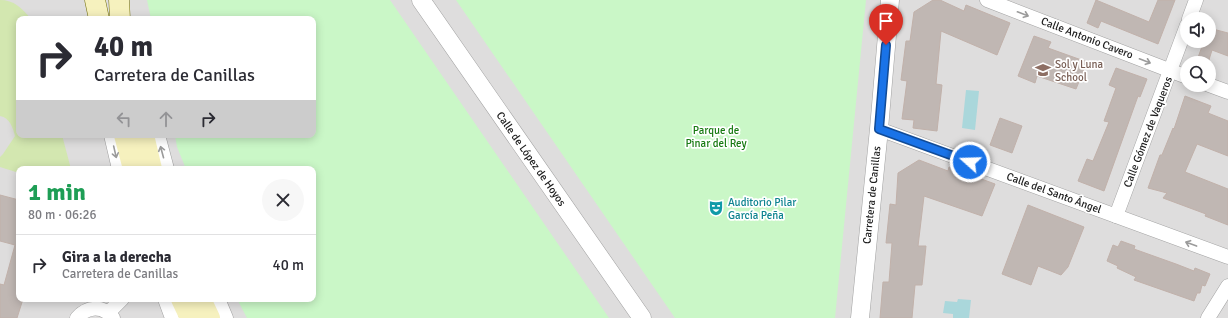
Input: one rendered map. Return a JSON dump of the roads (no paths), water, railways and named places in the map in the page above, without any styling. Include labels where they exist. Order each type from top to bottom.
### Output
[{"type":"main road","points":[[95,0],[98,16]]},
{"type":"main road","points":[[118,0],[120,16]]},
{"type":"main road","points":[[125,138],[132,166]]},
{"type":"main road","points":[[145,138],[151,166]]},
{"type":"main road","points":[[182,302],[190,318]]},
{"type":"main road","points":[[202,302],[210,318]]},
{"type":"street","points":[[95,0],[96,16]]},
{"type":"street","points":[[126,0],[129,16]]},
{"type":"street","name":"Calle de López de Hoyos","points":[[421,0],[642,318]]},
{"type":"street","name":"Carretera de Canillas","points":[[860,318],[890,0]]},
{"type":"street","name":"Calle Antonio Cavero","points":[[987,0],[1180,74]]},
{"type":"street","points":[[1192,12],[1196,0]]},
{"type":"street","name":"Calle Gómez de Vaqueros","points":[[1116,216],[1180,46]]},
{"type":"street","points":[[1216,88],[1228,92]]},
{"type":"street","name":"Calle del Santo Ángel","points":[[879,129],[1228,258]]},
{"type":"street","points":[[112,138],[118,166]]},
{"type":"street","points":[[159,138],[166,166]]},
{"type":"street","points":[[1208,318],[1228,286]]},
{"type":"street","points":[[77,318],[81,313],[95,308],[111,315],[120,302]]},
{"type":"street","points":[[165,302],[172,318]]},
{"type":"street","points":[[219,302],[226,318]]},
{"type":"water","points":[[966,90],[979,91],[975,130],[962,128]]},
{"type":"water","points":[[958,299],[971,300],[969,318],[953,318],[953,314],[943,313],[945,301],[957,302]]},
{"type":"place","name":"Sol y Luna School","points":[[1043,70]]},
{"type":"place","name":"Auditorio Pilar García Peña","points":[[716,208]]},
{"type":"park label","name":"Parque de Pinar del Rey","points":[[716,136]]}]
